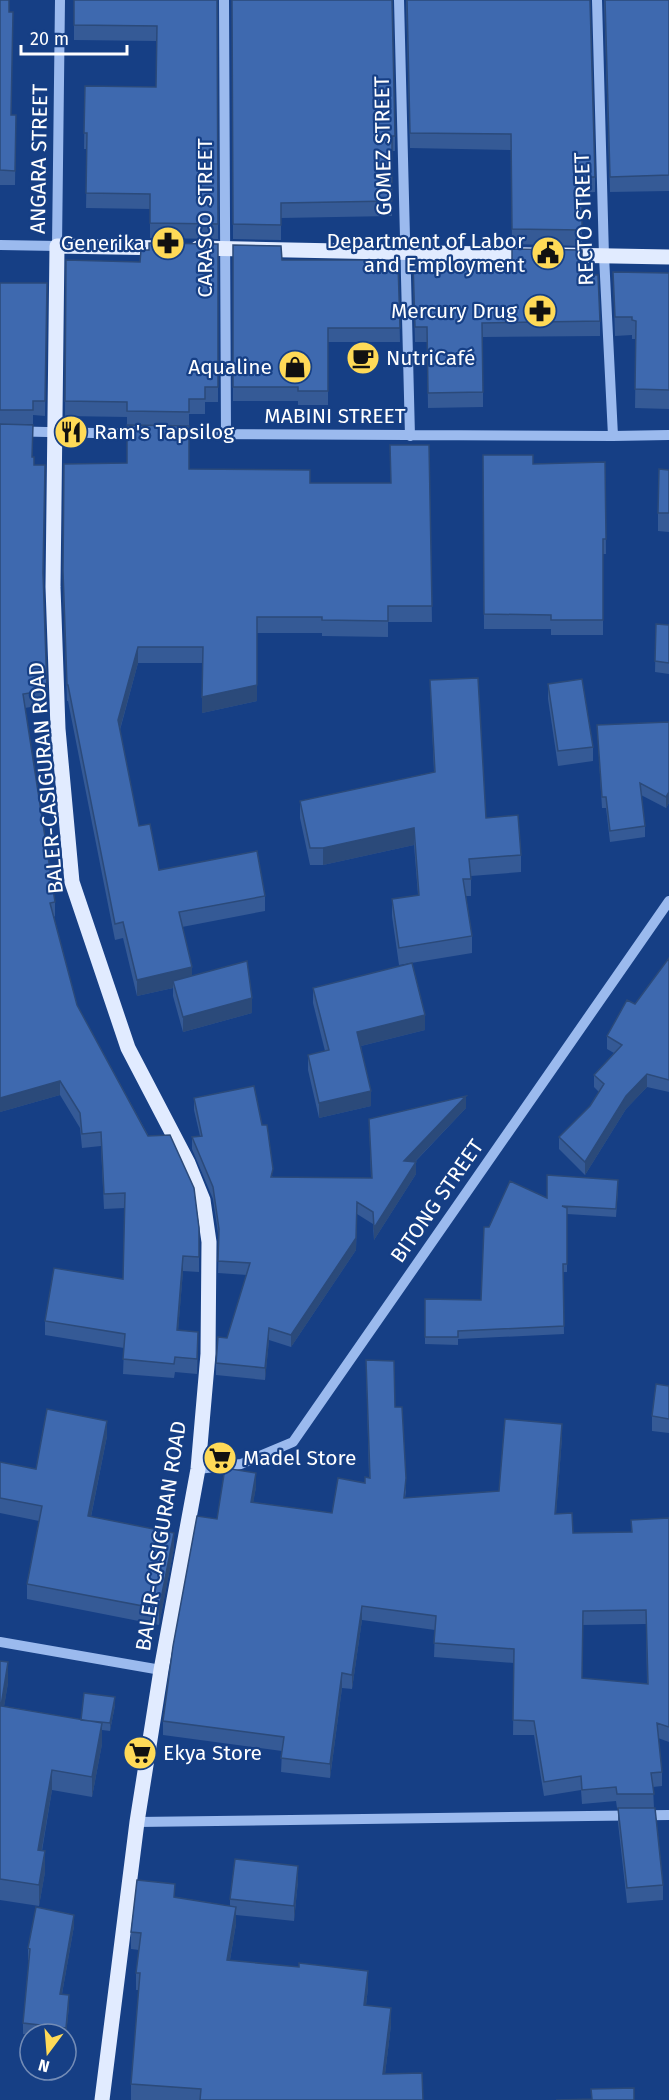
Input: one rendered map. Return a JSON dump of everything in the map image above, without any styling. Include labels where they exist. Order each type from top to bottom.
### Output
[{"type":"main road","points":[[57,246],[669,256]]},
{"type":"main road","name":"BALER-CASIGURAN ROAD","points":[[57,246],[52,587],[58,729],[72,882],[128,1048],[188,1163],[202,1200],[209,1242],[208,1343],[198,1469],[160,1670],[137,1822],[102,2100]]},
{"type":"street","name":"ANGARA STREET","points":[[57,246],[60,0]]},
{"type":"street","name":"CARASCO STREET","points":[[224,0],[226,435]]},
{"type":"street","name":"GOMEZ STREET","points":[[399,0],[410,436]]},
{"type":"street","name":"RECTO STREET","points":[[597,0],[604,256],[613,436]]},
{"type":"street","points":[[0,245],[57,246]]},
{"type":"street","name":"MABINI STREET","points":[[0,431],[226,435],[669,435]]},
{"type":"street","name":"BITONG STREET","points":[[198,1469],[241,1464],[293,1442],[668,904]]},
{"type":"street","points":[[0,1642],[160,1670]]},
{"type":"street","points":[[137,1822],[669,1815]]},
{"type":"building","points":[[0,0],[9,0],[9,12],[13,12],[11,115],[16,115],[15,171],[0,170]]},
{"type":"building","points":[[74,0],[217,0],[218,224],[150,223],[150,194],[86,193],[85,86],[156,87],[157,26],[74,25]]},
{"type":"building","points":[[232,0],[392,0],[395,136],[392,136],[392,201],[281,203],[281,225],[233,224]]},
{"type":"building","points":[[407,0],[590,0],[595,177],[582,177],[582,230],[512,229],[511,134],[410,133]]},
{"type":"building","points":[[605,0],[669,0],[669,175],[610,177]]},
{"type":"building","points":[[149,243],[218,244],[218,387],[205,387],[205,399],[189,399],[189,412],[127,411],[127,402],[65,401],[66,260],[140,262],[141,250],[149,250]]},
{"type":"building","points":[[233,245],[281,246],[282,260],[381,260],[381,263],[398,263],[400,328],[328,328],[328,391],[298,391],[298,387],[233,387]]},
{"type":"building","points":[[512,249],[582,250],[582,271],[588,271],[588,275],[598,275],[600,321],[482,323],[483,392],[428,393],[427,327],[415,327],[413,262],[512,261]]},
{"type":"building","points":[[613,272],[669,273],[669,390],[635,389],[636,321],[632,320],[632,317],[615,317]]},
{"type":"building","points":[[0,283],[47,283],[45,401],[33,401],[33,410],[0,410]]},
{"type":"building","points":[[0,424],[33,425],[34,465],[45,465],[43,573],[47,690],[23,694],[55,902],[50,903],[77,1005],[148,1136],[170,1135],[194,1188],[199,1228],[199,1257],[183,1256],[177,1330],[198,1332],[197,1359],[175,1357],[174,1364],[123,1359],[125,1334],[45,1321],[54,1268],[123,1279],[125,1193],[104,1194],[101,1132],[82,1134],[80,1113],[60,1081],[0,1098]]},
{"type":"building","points":[[127,425],[189,426],[189,469],[310,470],[310,483],[391,483],[390,445],[429,445],[432,606],[388,606],[388,621],[322,620],[322,617],[257,617],[257,685],[202,697],[203,647],[138,647],[118,720],[139,826],[150,824],[159,870],[257,851],[265,896],[179,912],[192,967],[137,980],[123,922],[115,924],[67,685],[63,571],[64,464],[127,463]]},
{"type":"building","points":[[483,455],[533,455],[533,464],[605,462],[606,539],[603,539],[603,620],[551,620],[551,615],[484,614]]},
{"type":"building","points":[[659,469],[669,470],[669,513],[658,513]]},
{"type":"building","points":[[656,624],[669,625],[669,663],[655,661]]},
{"type":"building","points":[[478,678],[486,818],[518,815],[521,855],[469,859],[471,879],[463,879],[472,936],[399,948],[392,899],[419,895],[414,828],[323,848],[310,848],[300,801],[435,772],[430,680]]},
{"type":"building","points":[[582,679],[593,747],[558,751],[548,684]]},
{"type":"building","points":[[669,722],[669,792],[666,797],[640,783],[645,826],[610,831],[606,797],[602,797],[597,725]]},
{"type":"building","points":[[669,958],[669,1080],[647,1074],[626,1096],[585,1162],[559,1137],[590,1106],[604,1084],[594,1075],[622,1045],[607,1036],[627,1000],[635,1004]]},
{"type":"building","points":[[247,961],[252,998],[183,1017],[173,981]]},
{"type":"building","points":[[412,963],[425,1015],[357,1032],[371,1091],[319,1103],[308,1055],[329,1050],[313,988]]},
{"type":"building","points":[[254,1086],[262,1125],[267,1125],[273,1169],[271,1177],[372,1178],[369,1119],[466,1096],[404,1161],[416,1162],[374,1228],[373,1212],[357,1202],[356,1238],[291,1335],[269,1328],[265,1368],[216,1363],[218,1337],[227,1338],[250,1263],[218,1261],[219,1229],[213,1187],[192,1137],[202,1136],[194,1098]]},
{"type":"building","points":[[547,1175],[618,1180],[616,1209],[562,1206],[567,1208],[567,1264],[563,1264],[564,1326],[458,1331],[458,1337],[425,1337],[425,1299],[481,1300],[484,1227],[489,1227],[510,1181],[547,1198]]},
{"type":"building","points":[[366,1360],[394,1361],[395,1407],[402,1407],[406,1478],[404,1498],[499,1491],[505,1419],[562,1424],[555,1514],[572,1513],[573,1533],[632,1532],[631,1520],[669,1518],[669,1727],[657,1723],[662,1772],[651,1773],[654,1794],[617,1794],[616,1787],[582,1790],[581,1776],[544,1782],[534,1721],[513,1720],[514,1649],[434,1643],[436,1616],[362,1606],[352,1675],[342,1673],[330,1764],[281,1758],[284,1737],[163,1721],[173,1646],[197,1516],[217,1519],[225,1468],[256,1473],[251,1502],[332,1513],[338,1478],[365,1483],[365,1477],[370,1478]],"holes":[[[646,1610],[648,1684],[582,1678],[583,1611]]]},
{"type":"building","points":[[656,1384],[669,1386],[669,1419],[652,1416]]},
{"type":"building","points":[[47,1409],[107,1421],[88,1516],[174,1533],[159,1609],[27,1584],[42,1506],[0,1498],[0,1462],[36,1469]]},
{"type":"building","points":[[0,1661],[8,1662],[1,1706],[102,1723],[92,1777],[52,1770],[38,1850],[45,1851],[39,1885],[0,1879]]},
{"type":"building","points":[[84,1693],[115,1697],[110,1723],[81,1720]]},
{"type":"building","points":[[618,1808],[655,1808],[663,1885],[627,1888]]},
{"type":"building","points":[[235,1859],[298,1866],[294,1906],[230,1899]]},
{"type":"building","points":[[137,1880],[175,1884],[174,1897],[236,1907],[227,1960],[299,1967],[299,1963],[368,1971],[364,2005],[391,2008],[383,2074],[422,2073],[423,2100],[200,2100],[201,2089],[131,2084],[140,1973],[136,1973],[141,1933],[131,1932]]},
{"type":"building","points":[[36,1907],[74,1915],[60,1994],[69,1995],[67,2022],[23,2022],[30,1949],[28,1948]]},
{"type":"building","points":[[634,2088],[634,2100],[556,2100],[592,2099],[591,2089]]},
{"type":"place","name":"Generika","points":[[168,243]]},
{"type":"place","name":"Department of Labor and Employment","points":[[548,253]]},
{"type":"place","name":"Mercury Drug","points":[[540,311]]},
{"type":"place","name":"NutriCafé","points":[[363,358]]},
{"type":"place","name":"Aqualine","points":[[295,367]]},
{"type":"place","name":"Ram's Tapsilog","points":[[71,432]]},
{"type":"place","name":"Madel Store","points":[[220,1458]]},
{"type":"place","name":"Ekya Store","points":[[140,1753]]}]
